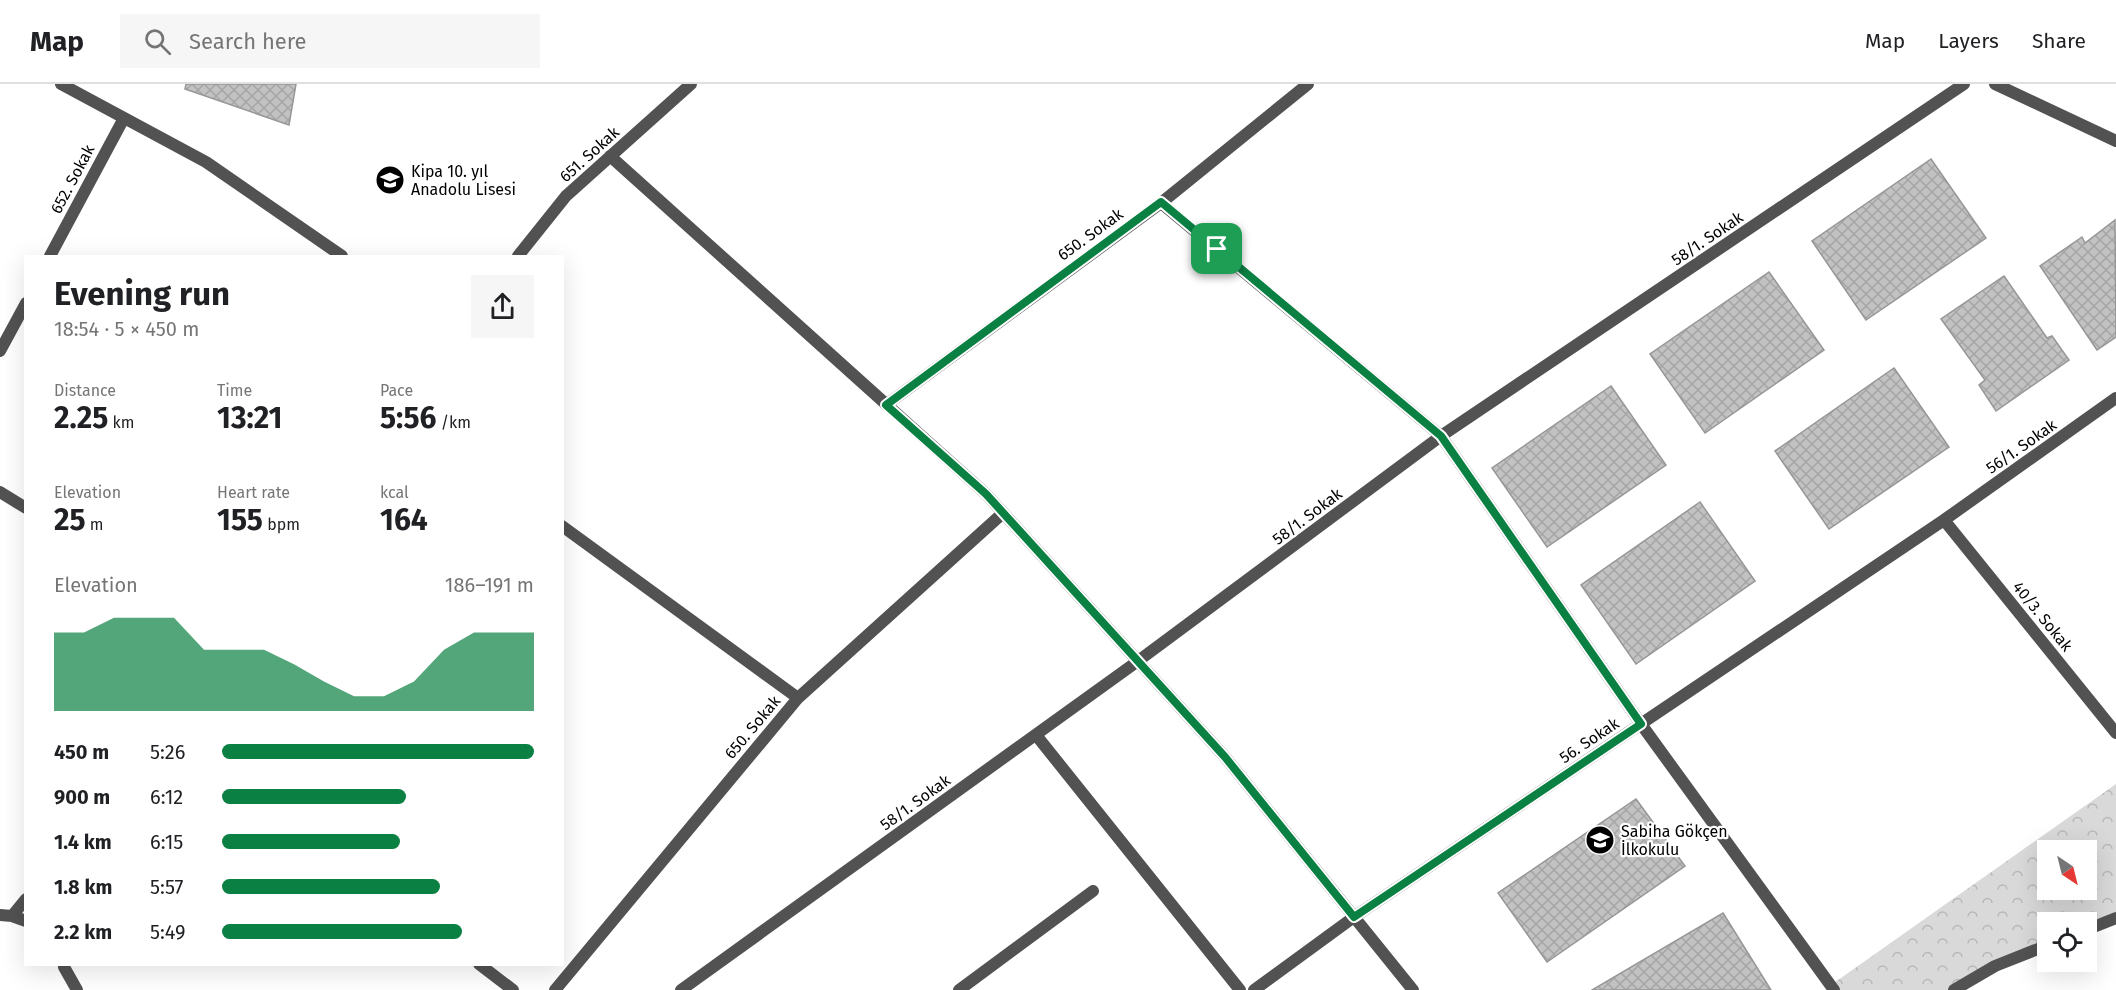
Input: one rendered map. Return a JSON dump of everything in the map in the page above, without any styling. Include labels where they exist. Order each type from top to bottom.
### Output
[{"type":"street","points":[[61,84],[206,162],[341,255]]},
{"type":"street","name":"651. Sokak","points":[[519,255],[566,196],[691,84]]},
{"type":"street","name":"650. Sokak","points":[[886,405],[1161,202],[1308,84]]},
{"type":"street","name":"58/1. Sokak","points":[[681,990],[1138,662],[1441,436],[1964,84]]},
{"type":"street","points":[[1995,84],[2116,141]]},
{"type":"street","name":"652. Sokak","points":[[51,255],[124,118]]},
{"type":"street","points":[[610,156],[986,494],[1225,757],[1413,990]]},
{"type":"street","points":[[1161,202],[1441,436],[1641,724],[1832,988]]},
{"type":"street","points":[[0,351],[24,307]]},
{"type":"street","name":"56/1. Sokak","points":[[1944,520],[2116,398]]},
{"type":"street","points":[[0,492],[24,507]]},
{"type":"street","name":"650. Sokak","points":[[555,990],[798,698],[1003,513]]},
{"type":"street","name":"56. Sokak","points":[[1254,990],[1354,917],[1944,520]]},
{"type":"street","name":"40/3. Sokak","points":[[1944,520],[2116,733]]},
{"type":"street","points":[[564,527],[798,698]]},
{"type":"street","points":[[1036,735],[1240,990]]},
{"type":"street","points":[[959,990],[1093,891]]},
{"type":"street","points":[[4,914],[24,900]]},
{"type":"street","points":[[4,914],[24,920]]},
{"type":"street","points":[[2097,926],[2116,918]]},
{"type":"street","points":[[1954,990],[1995,966],[2037,949]]},
{"type":"street","points":[[64,966],[65,990]]},
{"type":"street","points":[[65,966],[77,990]]},
{"type":"street","points":[[482,966],[513,990]]},
{"type":"green space","points":[[2116,784],[2116,918],[2097,926],[2097,912],[2037,912],[2037,950],[1954,990],[1834,990],[1831,985]]},
{"type":"building","points":[[186,84],[296,84],[289,125],[185,89]]},
{"type":"building","points":[[1931,159],[1986,238],[1866,320],[1812,241]]},
{"type":"building","points":[[2115,220],[2116,337],[2097,350],[2040,266],[2082,237],[2085,243]]},
{"type":"building","points":[[1769,272],[1824,350],[1705,433],[1650,354]]},
{"type":"building","points":[[2004,276],[2047,338],[2052,336],[2069,360],[1996,411],[1979,385],[1985,380],[1941,319]]},
{"type":"building","points":[[1894,368],[1949,447],[1829,529],[1775,451]]},
{"type":"building","points":[[1611,386],[1666,465],[1547,547],[1492,468]]},
{"type":"building","points":[[1700,502],[1755,581],[1636,664],[1581,585]]},
{"type":"building","name":"Sabiha Gökçen İlkokulu","points":[[1636,799],[1685,866],[1547,962],[1498,893]]},
{"type":"building","points":[[1723,913],[1771,990],[1592,990]]},
{"type":"place","name":"Kipa 10. yıl Anadolu Lisesi","points":[[390,180]]},
{"type":"place","name":"Sabiha Gökçen İlkokulu","points":[[1600,840]]},
{"type":"route","points":[[1161,202],[1217,249],[1441,436],[1641,724],[1354,917],[1225,757],[986,494],[886,405],[1161,202]]}]
